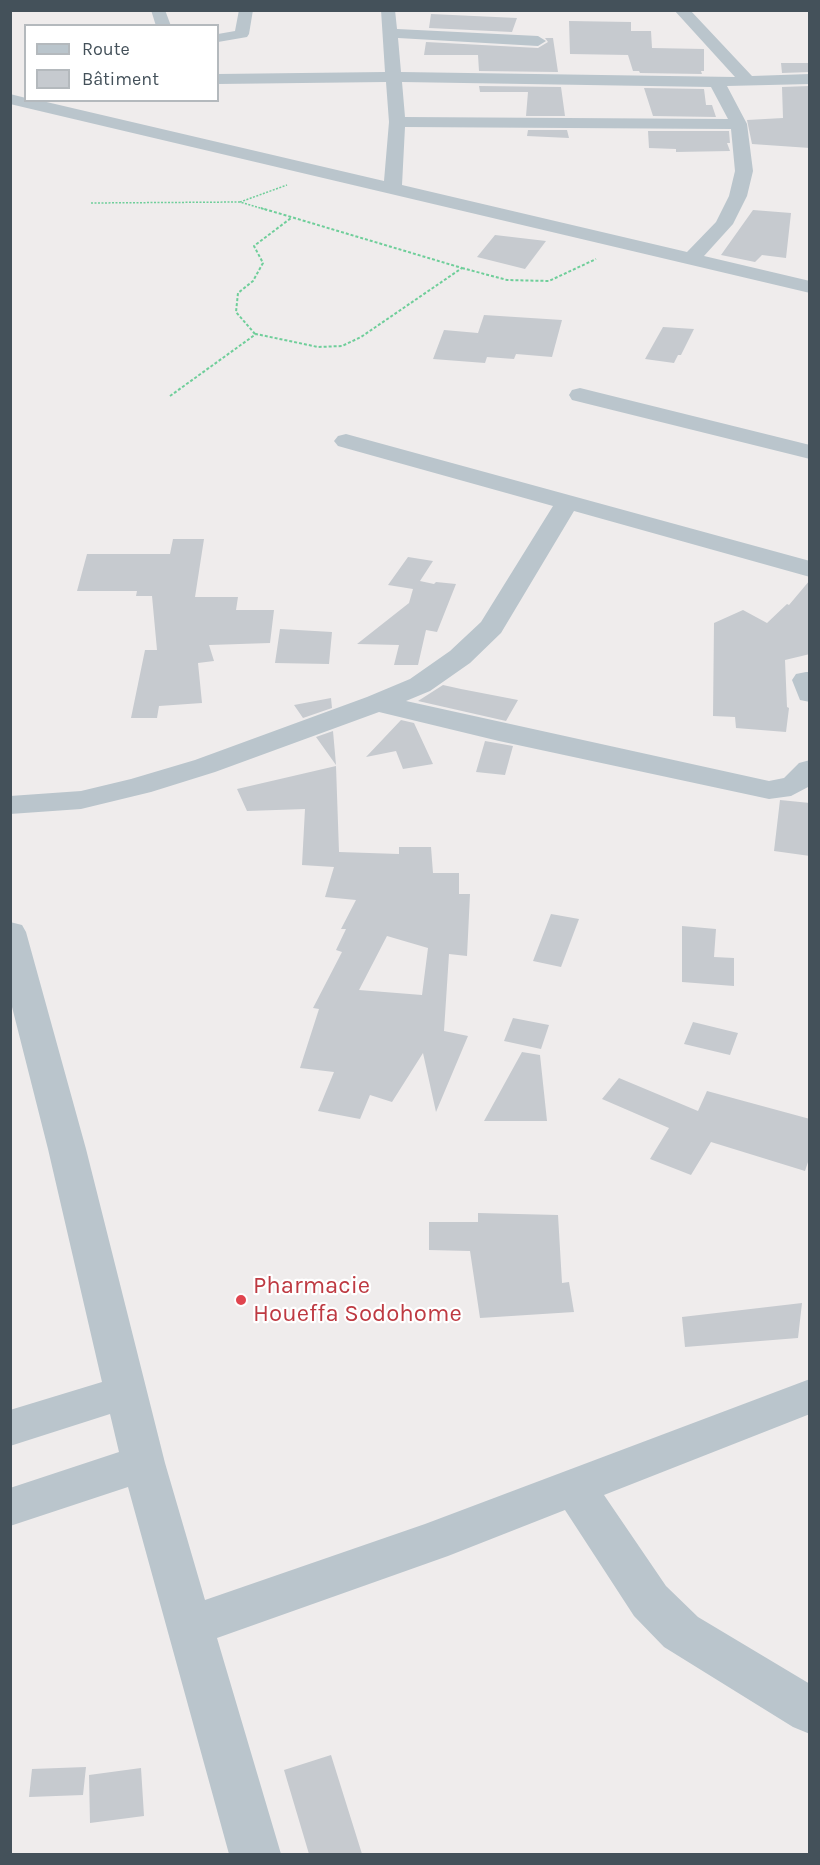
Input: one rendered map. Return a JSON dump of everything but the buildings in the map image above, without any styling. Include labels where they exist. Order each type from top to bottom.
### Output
[{"type":"street","points":[[219,38],[242,34],[246,10]]},
{"type":"street","points":[[388,10],[397,122],[393,188]]},
{"type":"street","points":[[681,10],[748,81]]},
{"type":"street","points":[[391,33],[538,41]]},
{"type":"street","points":[[219,78],[393,77],[717,82],[810,80]]},
{"type":"street","points":[[691,259],[724,224],[738,196],[744,171],[739,124],[717,82]]},
{"type":"street","points":[[10,99],[810,286]]},
{"type":"street","points":[[397,122],[739,124]]},
{"type":"street","points":[[580,394],[810,452]]},
{"type":"street","points":[[346,441],[810,569]]},
{"type":"street","points":[[10,805],[81,800],[140,786],[205,766],[377,703],[434,677],[460,657],[491,627],[567,503]]},
{"type":"street","points":[[377,703],[488,730],[769,790],[780,790],[795,784],[810,769]]},
{"type":"street","points":[[10,932],[67,1149],[143,1462],[255,1854]]},
{"type":"street","points":[[10,1428],[126,1392]]},
{"type":"street","points":[[191,1626],[432,1542],[810,1396]]},
{"type":"street","points":[[10,1507],[143,1462]]},
{"type":"street","points":[[574,1487],[650,1601],[681,1632],[810,1711]]},
{"type":"path","points":[[240,202],[323,172]]},
{"type":"path","points":[[91,203],[240,202],[462,268],[507,280],[530,282],[549,281],[627,245]]},
{"type":"path","points":[[291,217],[254,246],[263,263],[253,280],[237,293],[236,312],[256,334],[318,347],[342,346],[361,337],[462,268]]},
{"type":"path","points":[[170,396],[256,334]]},
{"type":"place","name":"Pharmacie Houeffa Sodohome","points":[[241,1300]]}]
